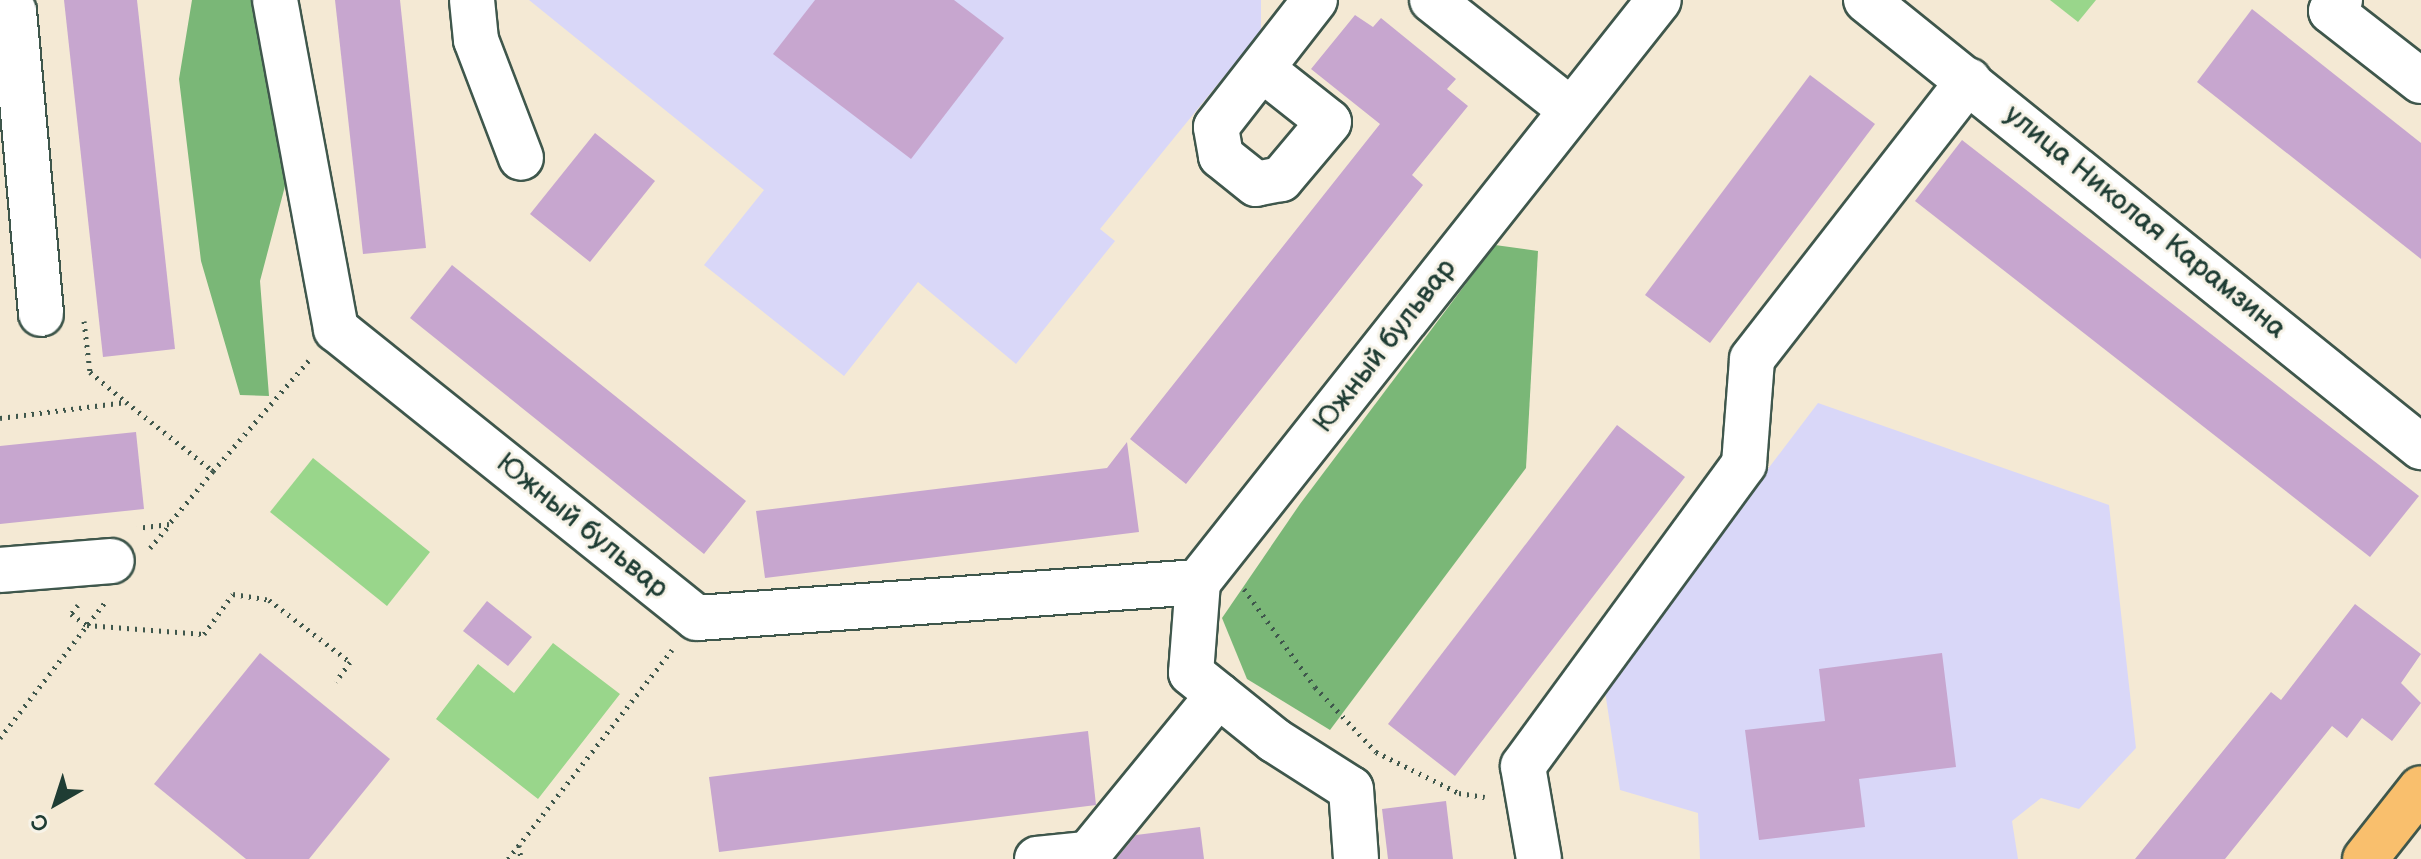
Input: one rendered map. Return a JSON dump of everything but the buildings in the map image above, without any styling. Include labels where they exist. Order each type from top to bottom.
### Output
[{"type":"main road","points":[[2365,859],[2421,788]]},
{"type":"street","points":[[275,0],[336,329]]},
{"type":"street","points":[[472,0],[476,40],[521,158]]},
{"type":"street","points":[[1262,69],[1315,0]]},
{"type":"street","points":[[1432,0],[1571,110],[1659,0]]},
{"type":"street","name":"улица Николая Карамзина","points":[[1866,0],[2421,447]]},
{"type":"street","points":[[2329,4],[2421,81]]},
{"type":"street","points":[[12,8],[41,314]]},
{"type":"street","points":[[1539,859],[1523,766],[1744,464],[1752,359],[1969,80]]},
{"type":"street","name":"Южный бульвар","points":[[336,329],[697,618],[1209,569],[1571,110]]},
{"type":"street","points":[[0,570],[123,560]]},
{"type":"street","points":[[1209,569],[1191,673],[1274,740],[1351,789],[1356,859]]},
{"type":"street","points":[[1037,859],[1084,856],[1218,695]]},
{"type":"path","points":[[0,738],[87,625],[123,560],[169,524],[336,329]]},
{"type":"path","points":[[0,418],[126,402],[213,471]]},
{"type":"path","points":[[123,560],[169,524]]},
{"type":"path","points":[[1209,569],[1376,752],[1459,793],[1529,804]]},
{"type":"path","points":[[87,625],[204,634],[233,594],[269,600],[350,662],[336,681]]},
{"type":"path","points":[[508,859],[697,618]]},
{"type":"path","points":[[519,844],[521,859]]},
{"type":"shaded area","points":[[529,0],[1261,0],[1261,31],[1100,229],[1115,241],[1016,364],[918,282],[844,376],[704,265],[764,190]]},
{"type":"shaded area","points":[[1818,403],[2109,505],[2136,748],[2079,809],[2041,798],[2012,821],[2018,859],[1700,859],[1698,813],[1620,790],[1604,685]]},
{"type":"green space","points":[[192,0],[253,0],[289,171],[260,281],[269,396],[240,395],[201,261],[179,79]]},
{"type":"green space","points":[[2050,0],[2096,0],[2078,22]]},
{"type":"green space","points":[[1495,245],[1538,251],[1526,468],[1330,730],[1247,679],[1222,618],[1300,504]]},
{"type":"green space","points":[[313,458],[430,552],[387,606],[270,512]]},
{"type":"green space","points":[[553,643],[620,694],[538,799],[436,719],[478,664],[514,693]]}]
